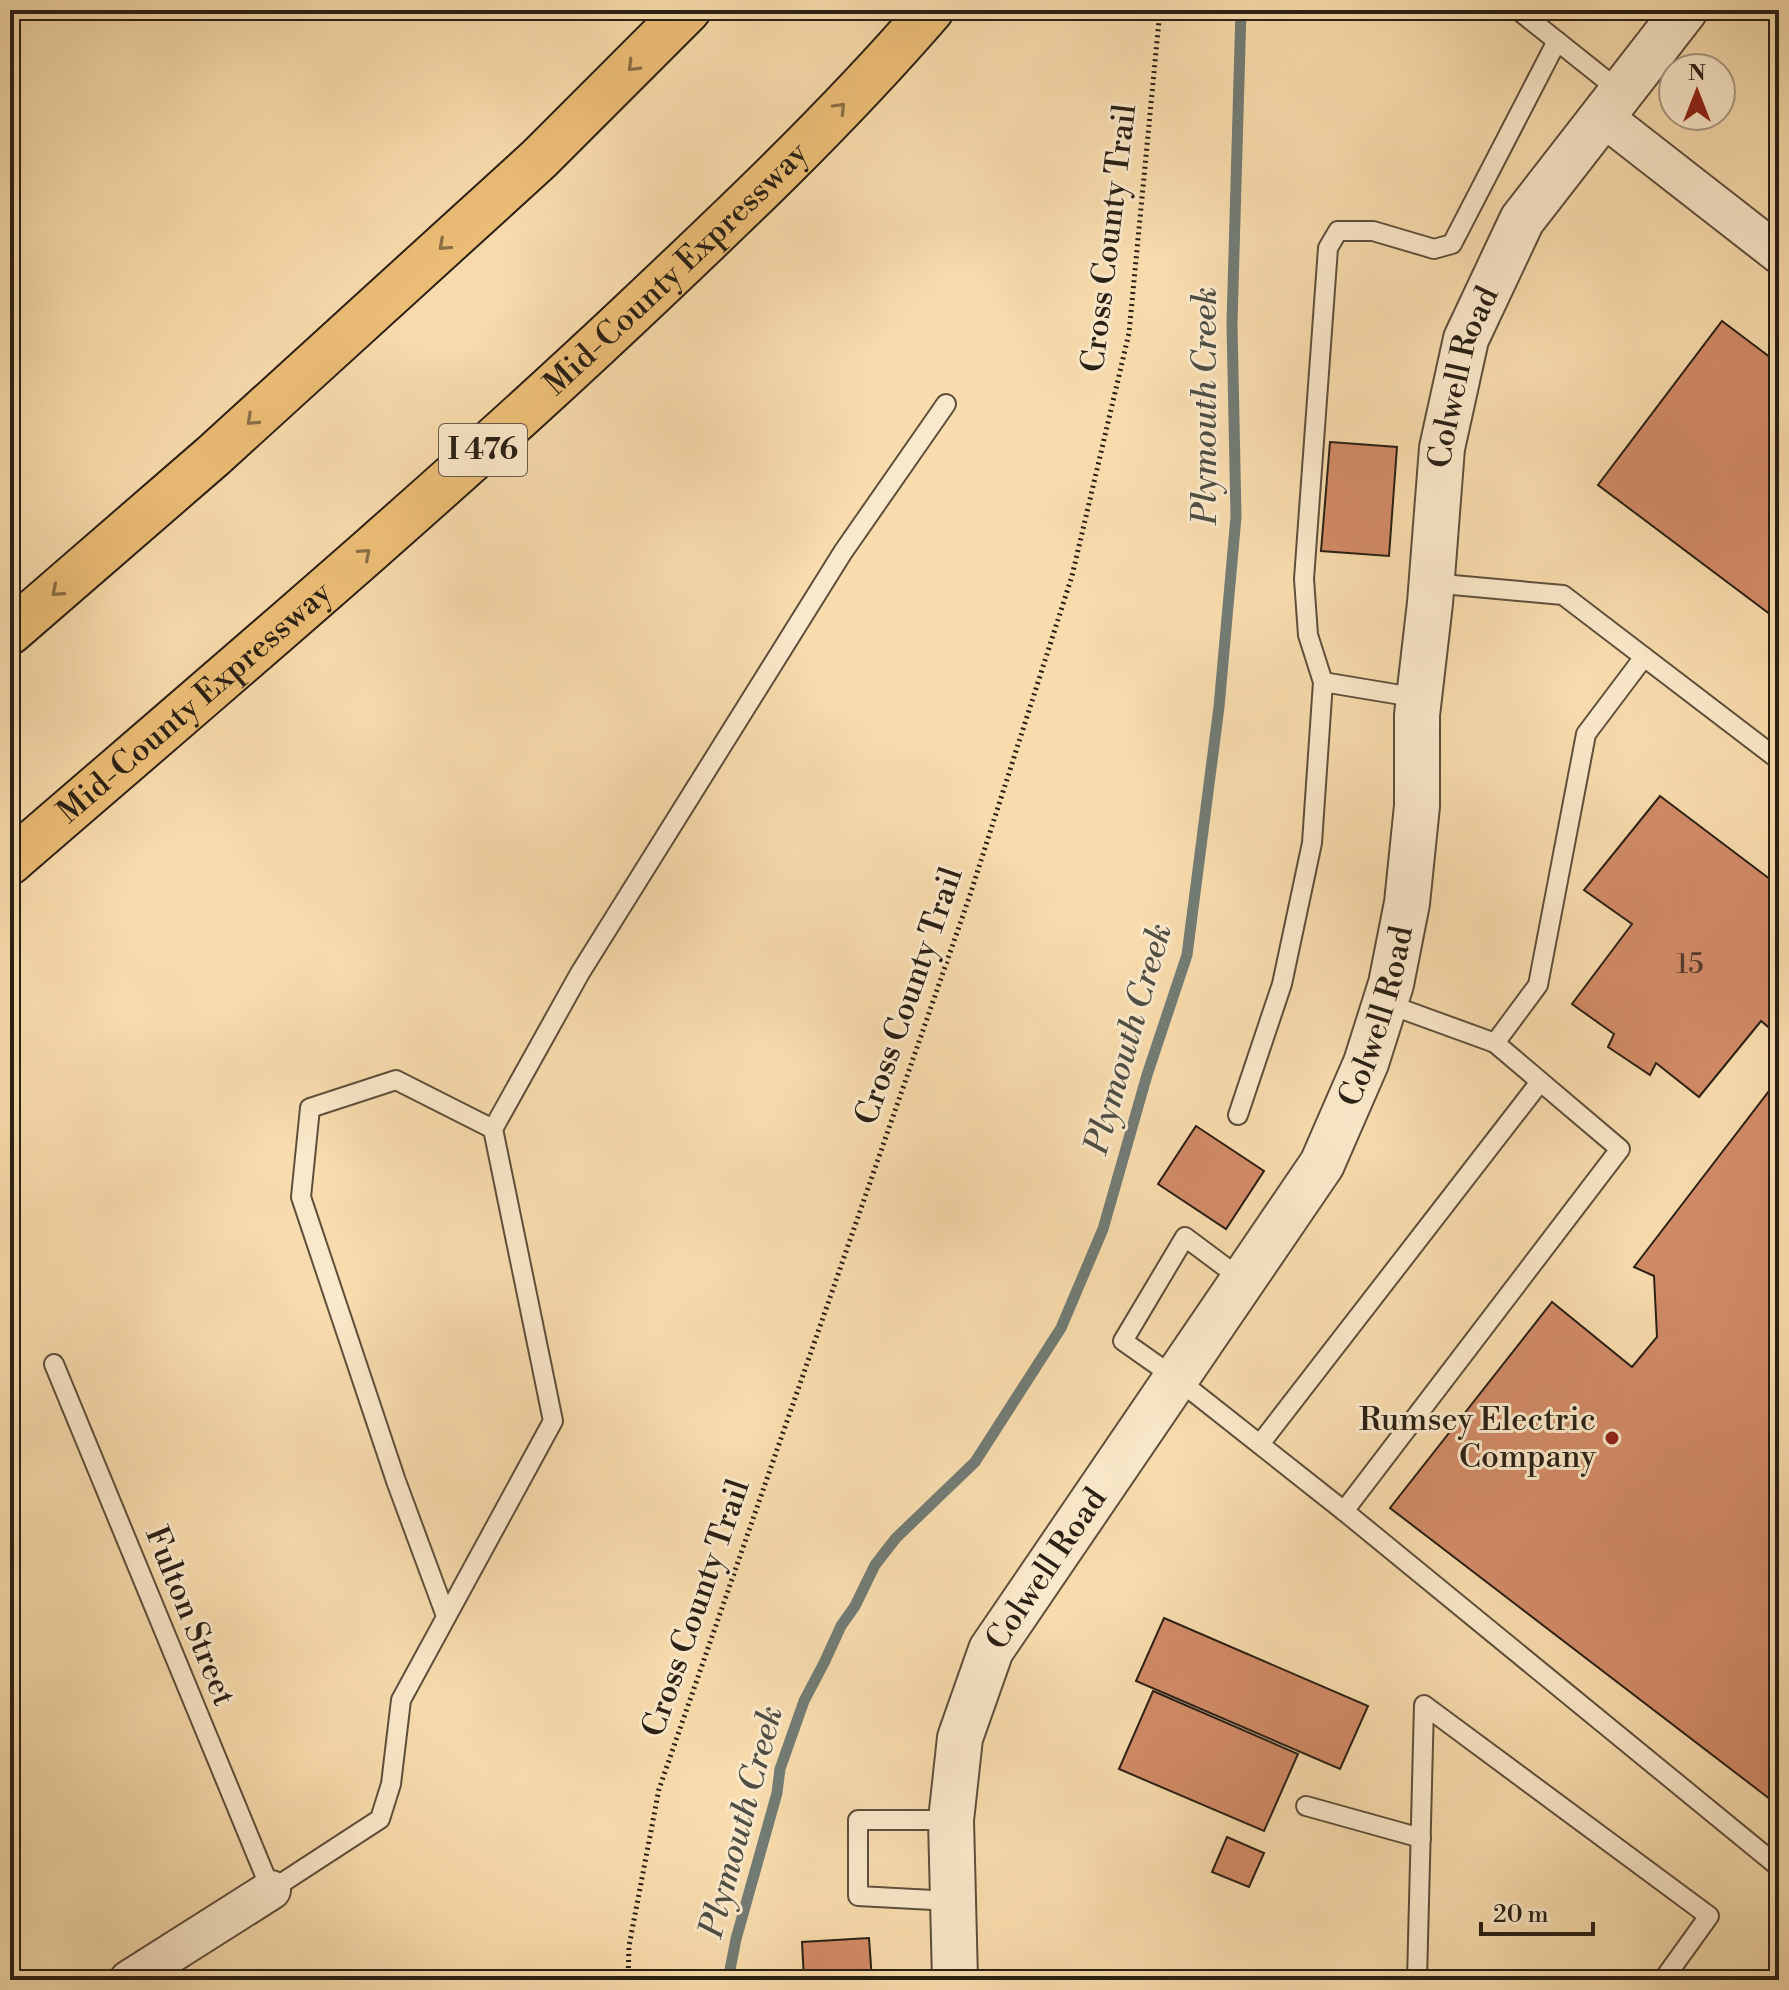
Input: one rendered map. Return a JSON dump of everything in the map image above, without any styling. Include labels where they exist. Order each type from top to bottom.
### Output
[{"type":"highway","points":[[10,632],[213,456],[539,159],[688,10]]},
{"type":"highway","name":"Mid-County Expressway","points":[[10,862],[525,413],[736,215],[889,58],[931,10]]},
{"type":"street","name":"Colwell Road","points":[[955,1980],[951,1820],[960,1738],[991,1650],[1322,1164],[1366,1063],[1391,984],[1408,889],[1417,806],[1417,715],[1442,448],[1466,339],[1522,220],[1685,10]]},
{"type":"street","points":[[1611,104],[1779,254]]},
{"type":"street","points":[[129,1980],[271,1890]]},
{"type":"lane","points":[[1518,10],[1557,41],[1611,104]]},
{"type":"lane","points":[[1238,1115],[1282,984],[1312,843],[1323,682],[1308,635],[1304,579],[1328,248],[1338,231],[1373,231],[1434,249],[1452,244],[1557,41]]},
{"type":"lane","points":[[271,1890],[380,1819],[391,1784],[401,1700],[553,1421],[493,1129],[580,973],[843,552],[946,404]]},
{"type":"lane","points":[[1431,583],[1563,595],[1779,760]]},
{"type":"lane","points":[[1495,1043],[1538,985],[1586,734],[1644,657]]},
{"type":"lane","points":[[1323,682],[1419,698]]},
{"type":"lane","points":[[1344,1511],[1620,1149],[1495,1043],[1385,1003]]},
{"type":"lane","points":[[446,1616],[396,1481],[301,1197],[310,1108],[396,1080],[493,1129]]},
{"type":"lane","points":[[1260,1444],[1540,1082]]},
{"type":"lane","points":[[1244,1281],[1185,1237],[1123,1341],[1177,1379],[1344,1511],[1779,1867]]},
{"type":"lane","name":"Fulton Street","points":[[54,1364],[271,1890]]},
{"type":"lane","points":[[1417,1980],[1424,1705],[1709,1916],[1663,1980]]},
{"type":"lane","points":[[1306,1806],[1421,1838]]},
{"type":"lane","points":[[951,1820],[858,1820],[858,1896],[952,1901]]},
{"type":"path","name":"Cross County Trail","points":[[628,1980],[629,1946],[659,1789],[969,898],[1072,576],[1129,333],[1160,10]]},
{"type":"building","points":[[1722,321],[1779,364],[1779,621],[1598,485]]},
{"type":"building","points":[[1330,442],[1397,447],[1389,556],[1321,551]]},
{"type":"building","points":[[1660,796],[1779,886],[1779,1036],[1761,1021],[1699,1097],[1656,1063],[1650,1075],[1608,1047],[1614,1034],[1572,1004],[1632,924],[1584,890]]},
{"type":"building","name":"Rumsey Electric Company","points":[[1779,1078],[1779,1806],[1390,1508],[1552,1302],[1632,1367],[1657,1337],[1654,1276],[1634,1267]]},
{"type":"building","points":[[1196,1126],[1264,1171],[1226,1229],[1158,1184]]},
{"type":"building","points":[[1164,1618],[1368,1706],[1340,1769],[1136,1681]]},
{"type":"building","points":[[1153,1691],[1298,1754],[1264,1831],[1119,1769]]},
{"type":"building","points":[[1227,1837],[1264,1853],[1249,1887],[1212,1872]]},
{"type":"building","points":[[869,1938],[872,1980],[804,1980],[802,1942]]},
{"type":"waterway","name":"Plymouth Creek","points":[[728,1980],[736,1939],[777,1793],[780,1769],[804,1701],[875,1565],[896,1538],[975,1462],[1061,1328],[1103,1229],[1147,1075],[1187,955],[1219,707],[1236,517],[1232,323],[1241,10]]},
{"type":"place","name":"Rumsey Electric Company","points":[[1612,1438]]}]
